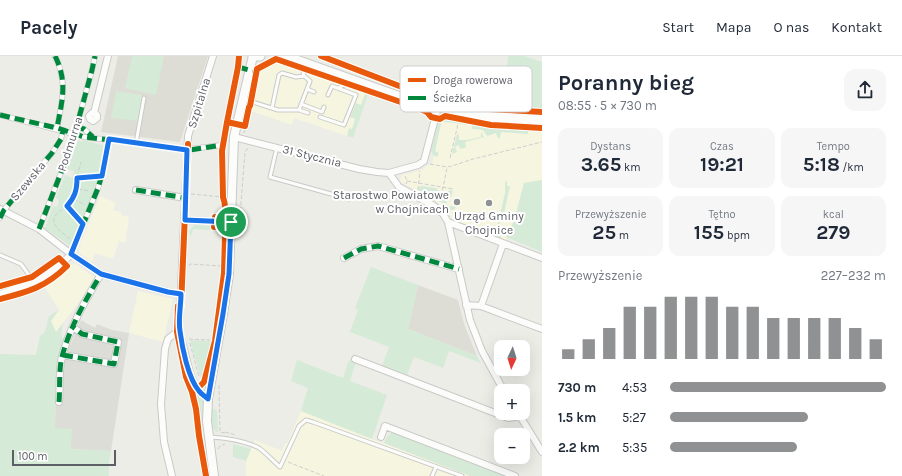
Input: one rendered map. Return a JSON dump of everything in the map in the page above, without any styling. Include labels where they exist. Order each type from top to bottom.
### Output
[{"type":"main road","points":[[253,56],[260,56]]},
{"type":"main road","points":[[285,56],[302,58],[400,92]]},
{"type":"main road","points":[[302,58],[400,97]]},
{"type":"main road","points":[[461,112],[508,119],[542,120]]},
{"type":"street","points":[[55,56],[58,62],[64,91],[57,128]]},
{"type":"street","name":"Podmurna","points":[[39,229],[73,142],[72,139],[89,83],[95,56]]},
{"type":"street","points":[[94,113],[108,56]]},
{"type":"street","name":"Szpitalna","points":[[208,399],[194,384],[179,330],[185,220],[188,196],[188,136],[213,56]]},
{"type":"street","points":[[214,476],[208,437],[208,399],[229,274],[234,137],[253,56]]},
{"type":"street","name":"31 Stycznia","points":[[234,137],[360,169],[389,173],[418,165],[424,161],[437,112]]},
{"type":"street","points":[[0,115],[74,133]]},
{"type":"street","points":[[76,127],[84,129],[93,137]]},
{"type":"street","name":"Szewska","points":[[0,218],[2,209],[52,152],[61,139],[64,130]]},
{"type":"street","points":[[84,137],[187,150],[223,145]]},
{"type":"street","points":[[0,294],[34,282],[46,276],[66,260],[71,254],[102,176],[109,139]]},
{"type":"street","points":[[389,173],[399,187],[434,206],[443,214],[448,222],[470,320],[482,351],[500,384]]},
{"type":"street","points":[[136,190],[188,196]]},
{"type":"street","points":[[2,209],[39,229],[71,254],[101,274],[168,292],[181,294]]},
{"type":"street","points":[[185,220],[231,222]]},
{"type":"street","points":[[448,222],[502,244],[542,258]]},
{"type":"street","points":[[481,306],[502,244]]},
{"type":"street","points":[[344,258],[361,249],[378,246],[459,269]]},
{"type":"street","points":[[59,402],[63,355],[72,328],[86,299],[101,274]]},
{"type":"street","points":[[466,305],[481,306],[542,330]]},
{"type":"street","points":[[63,355],[114,364],[118,342],[82,334],[72,328]]},
{"type":"street","points":[[172,476],[164,442],[161,404],[165,349],[168,340],[179,330]]},
{"type":"street","points":[[355,359],[494,413]]},
{"type":"street","points":[[522,420],[542,452]]},
{"type":"street","points":[[381,437],[385,426],[515,476]]},
{"type":"lane","points":[[299,110],[310,81],[304,76],[302,58]]},
{"type":"lane","points":[[272,108],[279,75],[282,73],[296,77],[304,76]]},
{"type":"lane","points":[[338,88],[355,80]]},
{"type":"lane","points":[[320,118],[344,125],[356,95],[332,86],[328,95]]},
{"type":"lane","points":[[307,89],[314,92]]},
{"type":"lane","points":[[136,143],[144,98]]},
{"type":"lane","points":[[242,98],[278,110],[299,110],[308,113]]},
{"type":"lane","points":[[301,104],[322,112],[324,107]]},
{"type":"lane","points":[[277,147],[270,177],[349,199]]},
{"type":"lane","points":[[0,255],[21,264],[34,282]]},
{"type":"lane","points":[[208,437],[225,438],[259,448],[280,467],[299,426],[306,420],[462,476]]},
{"type":"lane","points":[[432,476],[436,467]]},
{"type":"path","points":[[450,158],[459,119]]},
{"type":"path","points":[[440,204],[447,167],[542,142]]},
{"type":"path","points":[[222,151],[223,197],[225,202]]},
{"type":"path","points":[[76,243],[60,231],[54,224],[54,217],[59,211],[67,206],[73,198],[77,189],[77,178],[82,162]]},
{"type":"path","points":[[417,192],[421,169]]},
{"type":"path","points":[[404,173],[407,181],[405,187]]},
{"type":"path","points":[[77,178],[102,176]]},
{"type":"path","points":[[407,181],[453,189]]},
{"type":"path","points":[[77,189],[96,192]]},
{"type":"path","points":[[188,196],[223,197]]},
{"type":"path","points":[[73,198],[90,208]]},
{"type":"path","points":[[67,206],[83,224]]},
{"type":"path","points":[[188,267],[190,264],[224,266]]},
{"type":"path","points":[[186,337],[189,339],[215,341]]},
{"type":"path","points":[[189,339],[199,377]]},
{"type":"path","points":[[225,432],[241,437]]},
{"type":"path","points":[[283,460],[324,476]]},
{"type":"shaded area","points":[[118,56],[208,56],[180,142],[101,132]]},
{"type":"shaded area","points":[[132,56],[164,56],[156,95],[125,88]]},
{"type":"shaded area","points":[[508,56],[524,56],[542,62],[542,109],[532,108],[532,66],[507,66]]},
{"type":"shaded area","points":[[273,62],[368,95],[353,138],[294,118],[292,125],[251,111],[259,70]]},
{"type":"shaded area","points":[[116,91],[142,95],[138,121],[111,118]]},
{"type":"shaded area","points":[[365,94],[368,95],[353,138],[347,136],[349,128],[352,129],[355,119],[350,117],[356,103],[361,105]]},
{"type":"shaded area","points":[[441,114],[474,120],[527,126],[494,124],[443,115],[439,116]]},
{"type":"shaded area","points":[[446,118],[489,126],[542,131],[542,180],[524,183],[514,221],[505,241],[452,220],[447,211],[436,201],[401,182],[400,180],[402,175],[422,170],[428,165],[432,165],[442,120]]},
{"type":"shaded area","points":[[446,118],[489,126],[528,129],[528,134],[501,132],[500,138],[498,138],[496,133],[487,136],[483,130],[472,129],[472,125],[443,122],[442,120]]},
{"type":"shaded area","points":[[438,122],[441,123],[435,151],[439,153],[437,157],[433,155],[431,151]]},
{"type":"shaded area","points":[[481,132],[484,137],[465,142],[466,147],[461,149],[458,145],[455,147],[457,152],[452,154],[457,134],[459,135],[459,140],[467,140],[481,137]]},
{"type":"shaded area","points":[[78,140],[105,146],[102,169],[72,246],[70,246],[45,228],[53,206],[57,207],[59,200],[56,198],[65,175],[72,178],[74,171],[67,169]]},
{"type":"shaded area","points":[[542,180],[542,252],[506,237],[514,221],[524,183]]},
{"type":"shaded area","points":[[507,181],[507,186],[510,186],[504,214],[495,233],[500,235],[502,240],[489,234],[491,229],[497,227],[505,193],[505,182]]},
{"type":"shaded area","points":[[419,187],[436,188],[439,191],[436,202],[419,192]]},
{"type":"shaded area","points":[[453,190],[451,198],[448,197],[446,205],[456,207],[454,210],[445,209],[441,204],[443,196],[447,191]]},
{"type":"shaded area","points":[[100,196],[116,203],[113,210],[121,212],[121,215],[129,217],[125,243],[119,241],[113,259],[95,253],[92,262],[79,253],[79,248]]},
{"type":"shaded area","points":[[195,225],[212,226],[212,230],[193,229],[192,235],[190,235],[189,231]]},
{"type":"shaded area","points":[[76,264],[96,279],[56,332],[51,321],[59,310],[44,286],[69,265]]},
{"type":"shaded area","points":[[371,267],[418,285],[408,329],[477,356],[481,363],[449,351],[443,368],[414,357],[407,375],[382,366],[389,347],[350,332],[358,310],[355,308]]},
{"type":"shaded area","points":[[418,285],[458,300],[464,324],[477,356],[408,329]]},
{"type":"shaded area","points":[[138,291],[173,299],[163,342],[129,333]]},
{"type":"shaded area","points":[[59,310],[51,321],[56,332],[63,323],[61,336],[65,339],[56,371],[55,428],[72,429],[71,449],[111,451],[109,476],[0,476],[0,354],[36,355],[40,336],[45,332],[49,316]]},
{"type":"shaded area","points":[[81,320],[95,328],[97,324],[112,330],[129,333],[111,451],[71,449],[55,429],[56,371],[62,372],[64,360]]},
{"type":"shaded area","points":[[190,340],[213,341],[203,380],[201,379]]},
{"type":"shaded area","points":[[297,360],[343,378],[349,360],[356,362],[350,381],[387,395],[372,439],[301,411],[308,388],[291,381]]},
{"type":"shaded area","points":[[197,393],[203,400],[202,432],[194,394]]},
{"type":"shaded area","points":[[212,409],[217,410],[218,433],[212,425]]},
{"type":"shaded area","points":[[301,411],[470,476],[246,476],[246,461],[255,440],[282,451],[285,443],[287,444]]},
{"type":"shaded area","points":[[391,433],[507,476],[470,476],[384,443]]},
{"type":"shaded area","points":[[233,444],[251,449],[246,461],[233,457]]},
{"type":"tunnel","points":[[74,134],[84,137]]},
{"type":"marked path","points":[[55,56],[62,74],[63,83],[62,100],[57,128]]},
{"type":"marked path","points":[[39,229],[73,142],[72,139],[95,56]]},
{"type":"marked path","points":[[238,67],[257,72]]},
{"type":"marked path","points":[[0,115],[57,128],[84,137],[180,150],[223,145],[224,143]]},
{"type":"marked path","points":[[75,127],[84,129],[93,137]]},
{"type":"marked path","points":[[0,218],[4,210],[52,153],[61,139],[63,130]]},
{"type":"marked path","points":[[71,254],[98,188],[104,168],[109,139]]},
{"type":"marked path","points":[[136,190],[186,198]]},
{"type":"marked path","points":[[344,258],[361,249],[378,246],[459,269]]},
{"type":"marked path","points":[[59,402],[60,366],[64,349],[78,316],[101,274]]},
{"type":"marked path","points":[[63,355],[114,364],[118,342],[82,334],[73,327]]},
{"type":"cycle path","points":[[192,392],[204,382],[215,341],[224,273],[225,233],[221,228],[214,227],[215,217],[222,215],[225,210],[223,197],[222,151],[239,56]]},
{"type":"cycle path","points":[[321,56],[400,86]]},
{"type":"cycle path","points":[[227,122],[245,126],[257,69],[276,59],[400,102]]},
{"type":"cycle path","points":[[532,111],[542,112]]},
{"type":"cycle path","points":[[427,112],[431,117],[440,119],[445,116],[491,125],[542,128]]},
{"type":"cycle path","points":[[188,144],[181,306],[178,306],[177,332],[186,377],[192,392],[196,409],[206,476]]},
{"type":"cycle path","points":[[0,286],[32,277],[59,258],[67,266],[52,279],[36,288],[0,299]]},
{"type":"place","name":"Starostwo Powiatowe w Chojnicach","points":[[457,202]]},
{"type":"place","name":"Urząd Gminy Chojnice","points":[[489,203]]},
{"type":"route","points":[[109,139],[187,150],[185,220],[231,222],[229,274],[208,399],[194,384],[183,346],[179,330],[181,294],[128,282],[101,274],[71,254],[83,224],[67,206],[77,189],[77,178],[102,176],[109,139]]}]
